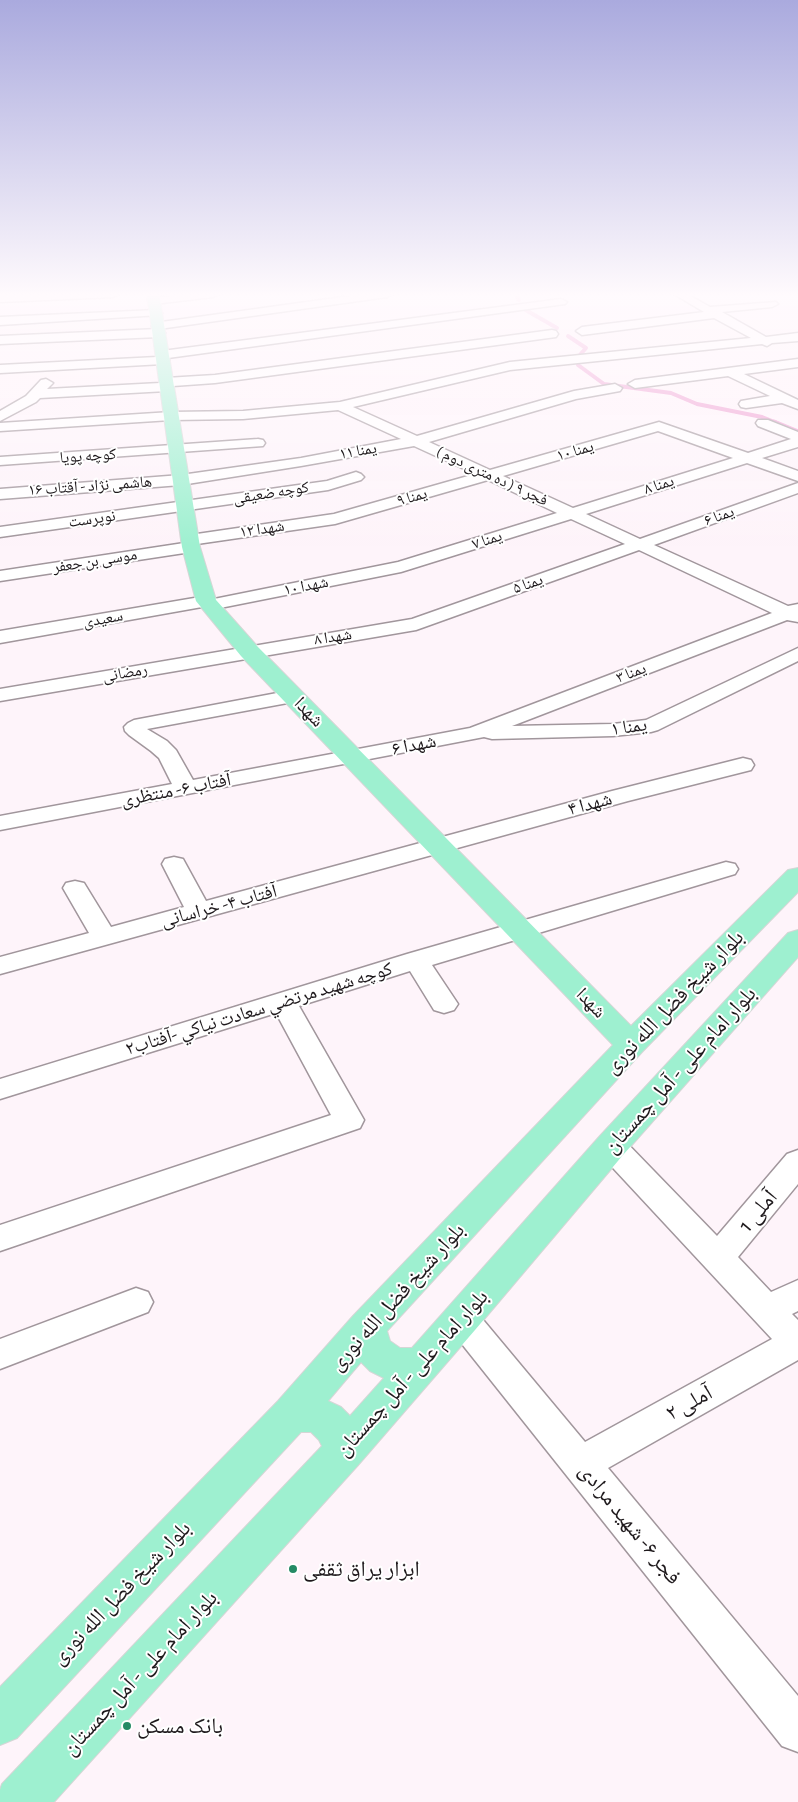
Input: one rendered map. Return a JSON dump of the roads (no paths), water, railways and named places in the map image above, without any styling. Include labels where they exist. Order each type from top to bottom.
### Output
[{"type":"main road","name":"شهدا","points":[[165,378],[190,543],[208,603],[249,651],[631,1045]]},
{"type":"main road","name":"بلوار شیخ فضل الله نوری","points":[[2,1707],[292,1414],[367,1327],[631,1045],[798,876]]},
{"type":"main road","name":"بلوار امام علی - آمل چمستان","points":[[20,1802],[344,1451],[462,1319],[611,1146],[798,939]]},
{"type":"main road","points":[[367,1327],[374,1350],[384,1359],[396,1364],[421,1364]]},
{"type":"main road","points":[[292,1414],[314,1414],[327,1420],[336,1429],[344,1451]]},
{"type":"street","points":[[3,413],[35,394],[51,378]]},
{"type":"street","points":[[35,394],[166,385],[222,378]]},
{"type":"street","points":[[0,427],[171,416],[243,415],[340,406],[462,378]]},
{"type":"street","points":[[635,384],[678,378]]},
{"type":"street","points":[[688,378],[706,388]]},
{"type":"street","points":[[742,378],[798,405]]},
{"type":"street","name":"یمنا ۱۱","points":[[181,480],[301,462],[416,441],[574,395],[615,388]]},
{"type":"street","points":[[746,404],[798,396]]},
{"type":"street","name":"فجر ۹ ( ده متری دوم )","points":[[340,406],[795,613]]},
{"type":"street","points":[[763,423],[798,437]]},
{"type":"street","name":"یمنا ۱۰","points":[[490,475],[659,426],[746,457]]},
{"type":"street","name":"یمنا ۸","points":[[572,513],[798,442]]},
{"type":"street","name":"کوچه پویا","points":[[0,461],[258,443]]},
{"type":"street","points":[[746,457],[798,476]]},
{"type":"street","name":"یمنا ۹","points":[[335,519],[490,475]]},
{"type":"street","name":"کوچه ضعیقی","points":[[185,506],[328,485],[356,478]]},
{"type":"street","name":"هاشمی نژاد - آقتاب ۱۶","points":[[0,494],[181,480]]},
{"type":"street","name":"یمنا ۶","points":[[640,544],[798,488]]},
{"type":"street","name":"نوپرست","points":[[0,532],[185,506]]},
{"type":"street","name":"یمنا ۷","points":[[402,567],[572,513]]},
{"type":"street","name":"شهدا ۱۲","points":[[190,543],[335,519]]},
{"type":"street","name":"موسی بن جعفر","points":[[0,576],[190,543]]},
{"type":"street","name":"یمنا ۵","points":[[416,624],[640,544]]},
{"type":"street","name":"شهدا ۱۰","points":[[208,603],[402,567]]},
{"type":"street","name":"سعیدی","points":[[0,637],[208,603]]},
{"type":"street","name":"یمنا ۳","points":[[475,733],[795,613]]},
{"type":"street","name":"شهدا ۸","points":[[249,651],[416,624]]},
{"type":"street","name":"رمضانی","points":[[0,695],[249,651]]},
{"type":"street","name":"یمنا ۱","points":[[475,733],[613,730],[651,726],[798,654]]},
{"type":"street","points":[[186,788],[168,755],[159,746],[136,731],[135,727],[141,724],[293,696]]},
{"type":"street","name":"شهدا ۶","points":[[352,757],[475,733]]},
{"type":"street","name":"آفتاب ۶- منتظری","points":[[0,823],[352,757]]},
{"type":"street","name":"شهدا ۴","points":[[438,845],[743,765]]},
{"type":"street","name":"آفتاب ۴- خراسانی","points":[[0,965],[438,845]]},
{"type":"street","points":[[174,864],[200,911]]},
{"type":"street","name":"كوچه شهيد مرتضي سعادت نياكي -آفتاب۲","points":[[0,1089],[518,928],[726,869]]},
{"type":"street","points":[[75,888],[104,937]]},
{"type":"street","points":[[416,960],[444,1004]]},
{"type":"street","points":[[0,1238],[349,1120],[283,1001]]},
{"type":"street","points":[[611,1146],[798,1343]]},
{"type":"street","name":"آملی 1","points":[[717,1259],[798,1162]]},
{"type":"street","points":[[767,1311],[798,1294]]},
{"type":"street","points":[[0,1354],[136,1302]]},
{"type":"street","name":"فجر ۶- شهید مرادی","points":[[462,1319],[580,1464],[793,1715]]},
{"type":"street","name":"آملی ۲","points":[[580,1464],[798,1343]]},
{"type":"waterway","points":[[596,378],[604,384],[671,393],[697,404],[762,417],[777,423]]},
{"type":"waterway","points":[[774,422],[798,432]]},
{"type":"place","name":"ابزار یراق ثقفی","points":[[293,1569]]},
{"type":"place","name":"بانک مسکن","points":[[127,1726]]}]
